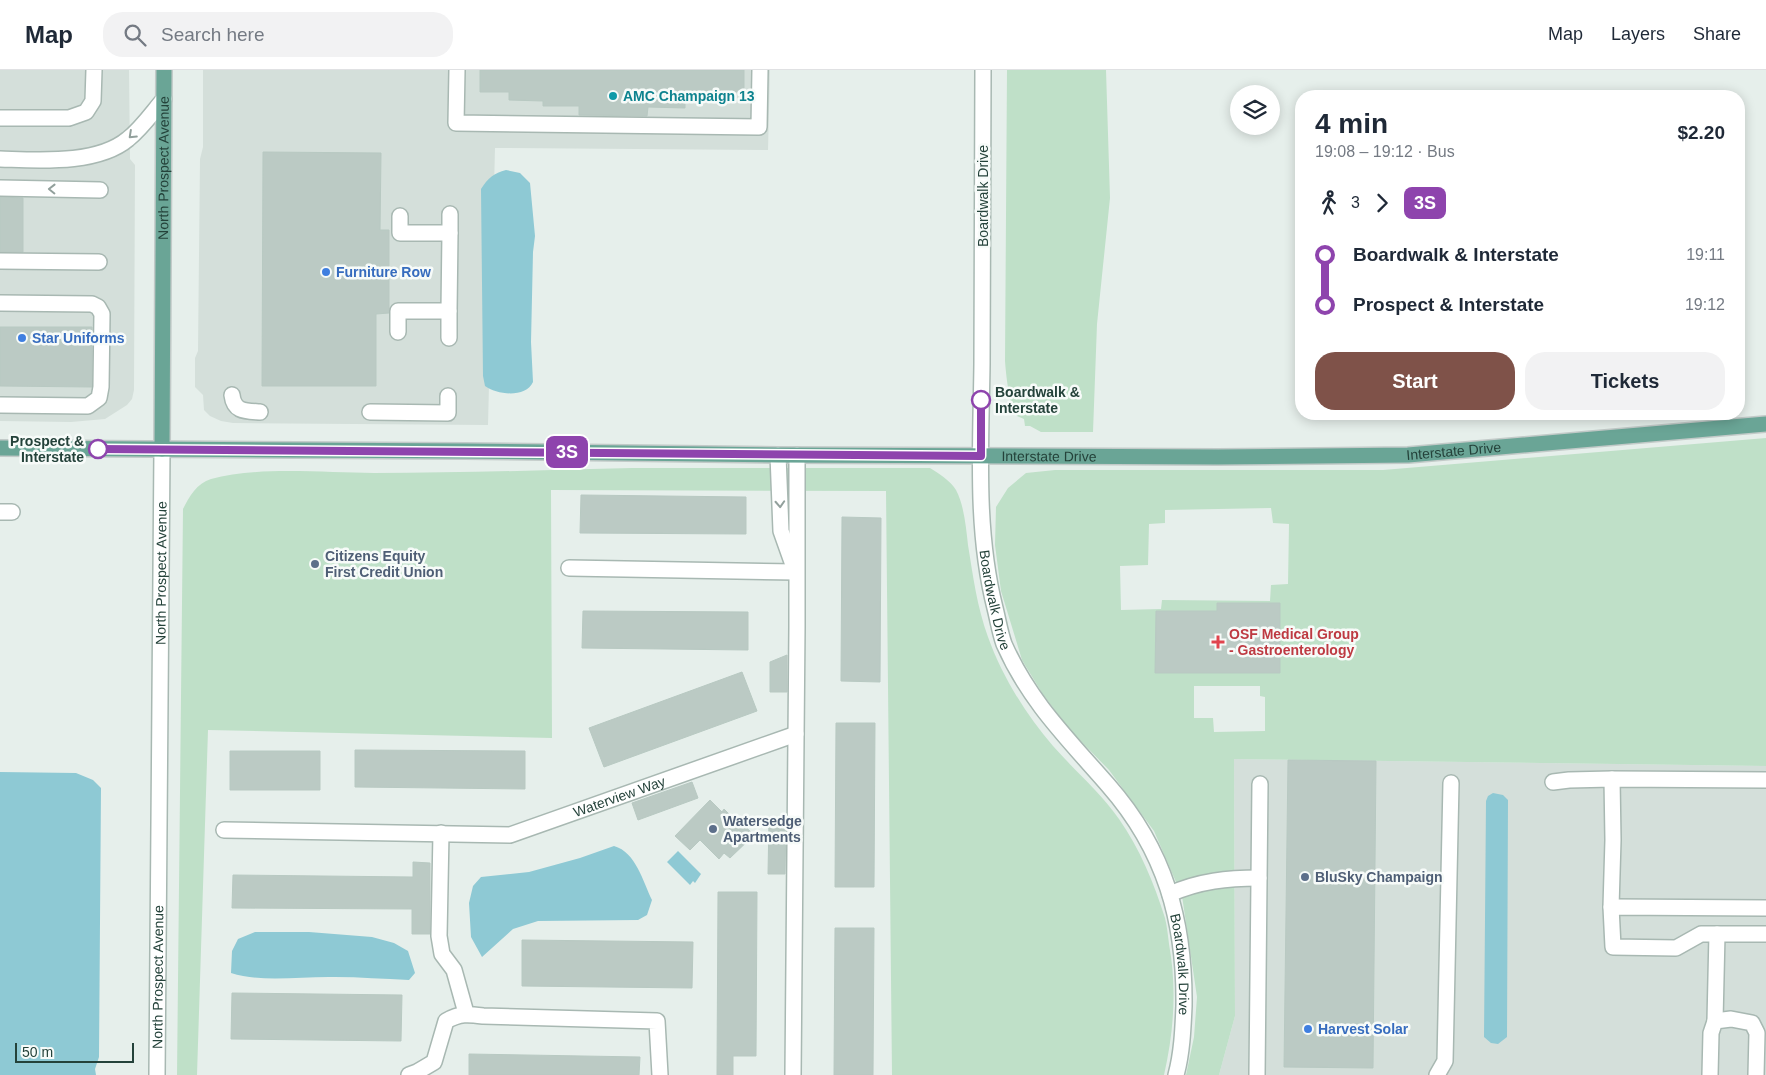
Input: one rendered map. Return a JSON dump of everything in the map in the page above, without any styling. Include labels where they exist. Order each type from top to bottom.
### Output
[{"type":"main road","name":"North Prospect Avenue","points":[[162,449],[164,70]]},
{"type":"main road","name":"Interstate Drive","points":[[0,448],[778,455],[1218,457],[1408,455],[1766,424]]},
{"type":"street","points":[[0,118],[69,118],[86,112],[93,101],[94,70]]},
{"type":"street","points":[[457,70],[456,123],[759,127],[760,70]]},
{"type":"street","name":"Boardwalk Drive","points":[[983,70],[980,487],[986,574],[1003,642],[1027,687],[1044,712],[1109,786],[1142,829],[1158,860],[1174,902],[1182,953],[1184,983],[1183,1030],[1176,1075]]},
{"type":"street","points":[[0,159],[79,159],[109,150],[126,141],[141,127],[164,99]]},
{"type":"street","points":[[0,188],[100,190]]},
{"type":"street","points":[[449,338],[450,214]]},
{"type":"street","points":[[400,216],[400,232],[450,233]]},
{"type":"street","points":[[0,262],[99,262]]},
{"type":"street","points":[[0,303],[92,304],[98,307],[102,314],[101,387],[99,398],[88,406],[0,405]]},
{"type":"street","points":[[398,332],[398,311],[449,311]]},
{"type":"street","points":[[232,395],[232,402],[237,408],[244,411],[260,412]]},
{"type":"street","points":[[370,412],[448,413],[448,396]]},
{"type":"street","name":"North Prospect Avenue","points":[[157,1075],[162,449]]},
{"type":"street","points":[[778,455],[781,531],[796,572]]},
{"type":"street","points":[[793,1075],[797,455]]},
{"type":"street","points":[[569,568],[796,572]]},
{"type":"street","name":"Waterview Way","points":[[224,830],[510,835],[796,734]]},
{"type":"street","points":[[1553,782],[1612,779],[1766,780]]},
{"type":"street","points":[[1612,779],[1611,907],[1613,948],[1676,948],[1701,934],[1766,934]]},
{"type":"street","points":[[1437,1075],[1445,1061],[1451,783]]},
{"type":"street","points":[[1257,1075],[1260,784]]},
{"type":"street","points":[[441,833],[439,936],[442,954],[454,970],[466,1013]]},
{"type":"street","points":[[1170,894],[1189,886],[1228,878],[1259,878]]},
{"type":"street","points":[[1611,907],[1766,908]]},
{"type":"street","points":[[1710,1075],[1711,1032],[1715,1021],[1716,934]]},
{"type":"street","points":[[409,1075],[434,1062],[446,1020],[466,1013],[483,1016],[657,1021],[660,1075]]},
{"type":"street","points":[[1715,1021],[1731,1019],[1752,1023],[1757,1033],[1756,1075]]},
{"type":"shaded area","points":[[0,70],[129,70],[130,159],[135,165],[134,390],[132,399],[127,405],[105,419],[71,422],[0,421]]},
{"type":"shaded area","points":[[203,70],[770,70],[768,150],[495,148],[488,425],[233,423],[221,421],[210,416],[204,410],[203,395],[195,387],[195,358],[198,351]]},
{"type":"shaded area","points":[[1234,759],[1766,766],[1766,1075],[1219,1075],[1235,1016]]},
{"type":"green space","points":[[1007,70],[1106,70],[1110,198],[1097,324],[1093,432],[1041,432],[1030,426],[1025,426],[1024,419],[1017,416],[1014,411],[1010,398],[1005,361]]},
{"type":"green space","points":[[1766,438],[1766,766],[1234,759],[1235,1016],[1219,1075],[1186,1075],[1194,1037],[1197,997],[1182,896],[1154,831],[1109,770],[1070,730],[1042,693],[1022,660],[1001,591],[995,545],[996,507],[1008,488],[1026,473],[1055,470],[1383,470]],"holes":[[[1271,508],[1273,523],[1289,524],[1288,584],[1271,585],[1270,601],[1162,600],[1161,609],[1121,610],[1120,566],[1148,565],[1149,524],[1165,523],[1165,510]],[[1217,603],[1280,603],[1280,673],[1156,673],[1156,611],[1217,611]],[[1194,686],[1260,686],[1260,696],[1265,697],[1265,731],[1214,732],[1213,718],[1194,718]]]},
{"type":"green space","points":[[632,468],[930,468],[951,483],[959,496],[963,509],[981,614],[1000,666],[1024,708],[1043,734],[1104,800],[1127,830],[1140,854],[1156,892],[1166,921],[1174,993],[1172,1026],[1164,1075],[892,1075],[886,491],[551,490],[552,738],[208,730],[197,1075],[177,1075],[183,509],[194,491],[211,479],[229,475],[270,471],[406,473]]},
{"type":"water","points":[[506,170],[520,173],[530,183],[535,236],[531,342],[533,382],[524,391],[518,393],[504,393],[490,389],[485,386],[483,376],[481,189],[492,176]]},
{"type":"water","points":[[0,772],[76,773],[93,780],[101,788],[99,1057],[95,1069],[96,1075],[0,1075]]},
{"type":"water","points":[[1493,793],[1503,795],[1508,800],[1507,1037],[1498,1044],[1491,1043],[1484,1037],[1486,801],[1488,796]]},
{"type":"water","points":[[614,846],[628,854],[642,877],[652,900],[647,915],[638,920],[538,921],[513,929],[482,957],[471,937],[469,903],[473,886],[481,877],[529,872],[580,858]]},
{"type":"water","points":[[678,851],[701,874],[695,883],[693,881],[690,885],[667,862]]},
{"type":"water","points":[[255,932],[309,932],[372,937],[394,943],[408,951],[415,973],[409,980],[344,977],[256,978],[231,973],[232,951],[238,939]]},
{"type":"building","name":"AMC Champaign 13","points":[[480,70],[744,70],[744,92],[717,92],[717,102],[685,101],[685,108],[648,107],[647,116],[579,115],[579,106],[543,106],[543,101],[509,100],[509,92],[480,92]]},
{"type":"building","name":"Furniture Row","points":[[263,152],[381,153],[380,230],[389,230],[389,313],[376,314],[376,386],[262,386]]},
{"type":"building","points":[[0,197],[23,198],[23,252],[0,252]]},
{"type":"building","points":[[0,327],[92,327],[92,387],[0,386]]},
{"type":"building","points":[[581,495],[746,497],[746,534],[580,533]]},
{"type":"building","points":[[842,517],[881,518],[880,682],[841,681]]},
{"type":"building","name":"OSF Medical Group - Gastroenterology","points":[[1217,603],[1280,603],[1280,673],[1155,673],[1156,611],[1217,611]]},
{"type":"building","points":[[583,611],[748,612],[748,650],[582,648]]},
{"type":"building","points":[[787,655],[787,692],[770,692],[770,662]]},
{"type":"building","points":[[742,672],[757,711],[604,767],[589,728]]},
{"type":"building","points":[[836,723],[875,723],[874,887],[835,887]]},
{"type":"building","points":[[355,750],[525,751],[525,789],[355,787]]},
{"type":"building","points":[[230,751],[320,751],[320,790],[230,790]]},
{"type":"building","points":[[1288,760],[1376,761],[1373,1068],[1284,1067]]},
{"type":"building","points":[[692,782],[698,798],[638,820],[632,803]]},
{"type":"building","name":"Watersedge Apartments","points":[[710,800],[722,812],[724,809],[731,816],[732,814],[754,835],[730,858],[724,853],[719,859],[700,840],[690,850],[675,836]]},
{"type":"building","points":[[769,821],[786,821],[785,874],[768,874]]},
{"type":"building","points":[[413,862],[430,863],[430,934],[412,934],[412,909],[232,908],[233,875],[413,877]]},
{"type":"building","points":[[718,892],[757,892],[756,1056],[733,1056],[733,1075],[717,1075]]},
{"type":"building","points":[[835,928],[874,928],[873,1075],[834,1075]]},
{"type":"building","points":[[522,940],[693,942],[692,988],[522,986]]},
{"type":"building","points":[[232,993],[402,995],[401,1041],[231,1039]]},
{"type":"building","points":[[469,1054],[640,1057],[639,1075],[469,1075]]},
{"type":"bus line","name":"3S","points":[[98,449],[981,456],[981,400]]},
{"type":"place","name":"AMC Champaign 13","points":[[613,96]]},
{"type":"place","name":"Furniture Row","points":[[326,272]]},
{"type":"place","name":"Star Uniforms","points":[[22,338]]},
{"type":"place","name":"Boardwalk & Interstate","points":[[981,400]]},
{"type":"place","name":"Prospect & Interstate","points":[[98,449]]},
{"type":"place","name":"Citizens Equity First Credit Union","points":[[315,564]]},
{"type":"place","name":"OSF Medical Group - Gastroenterology","points":[[1218,642]]},
{"type":"place","name":"Watersedge Apartments","points":[[713,829]]},
{"type":"place","name":"BluSky Champaign","points":[[1305,877]]},
{"type":"place","name":"Harvest Solar","points":[[1308,1029]]}]
